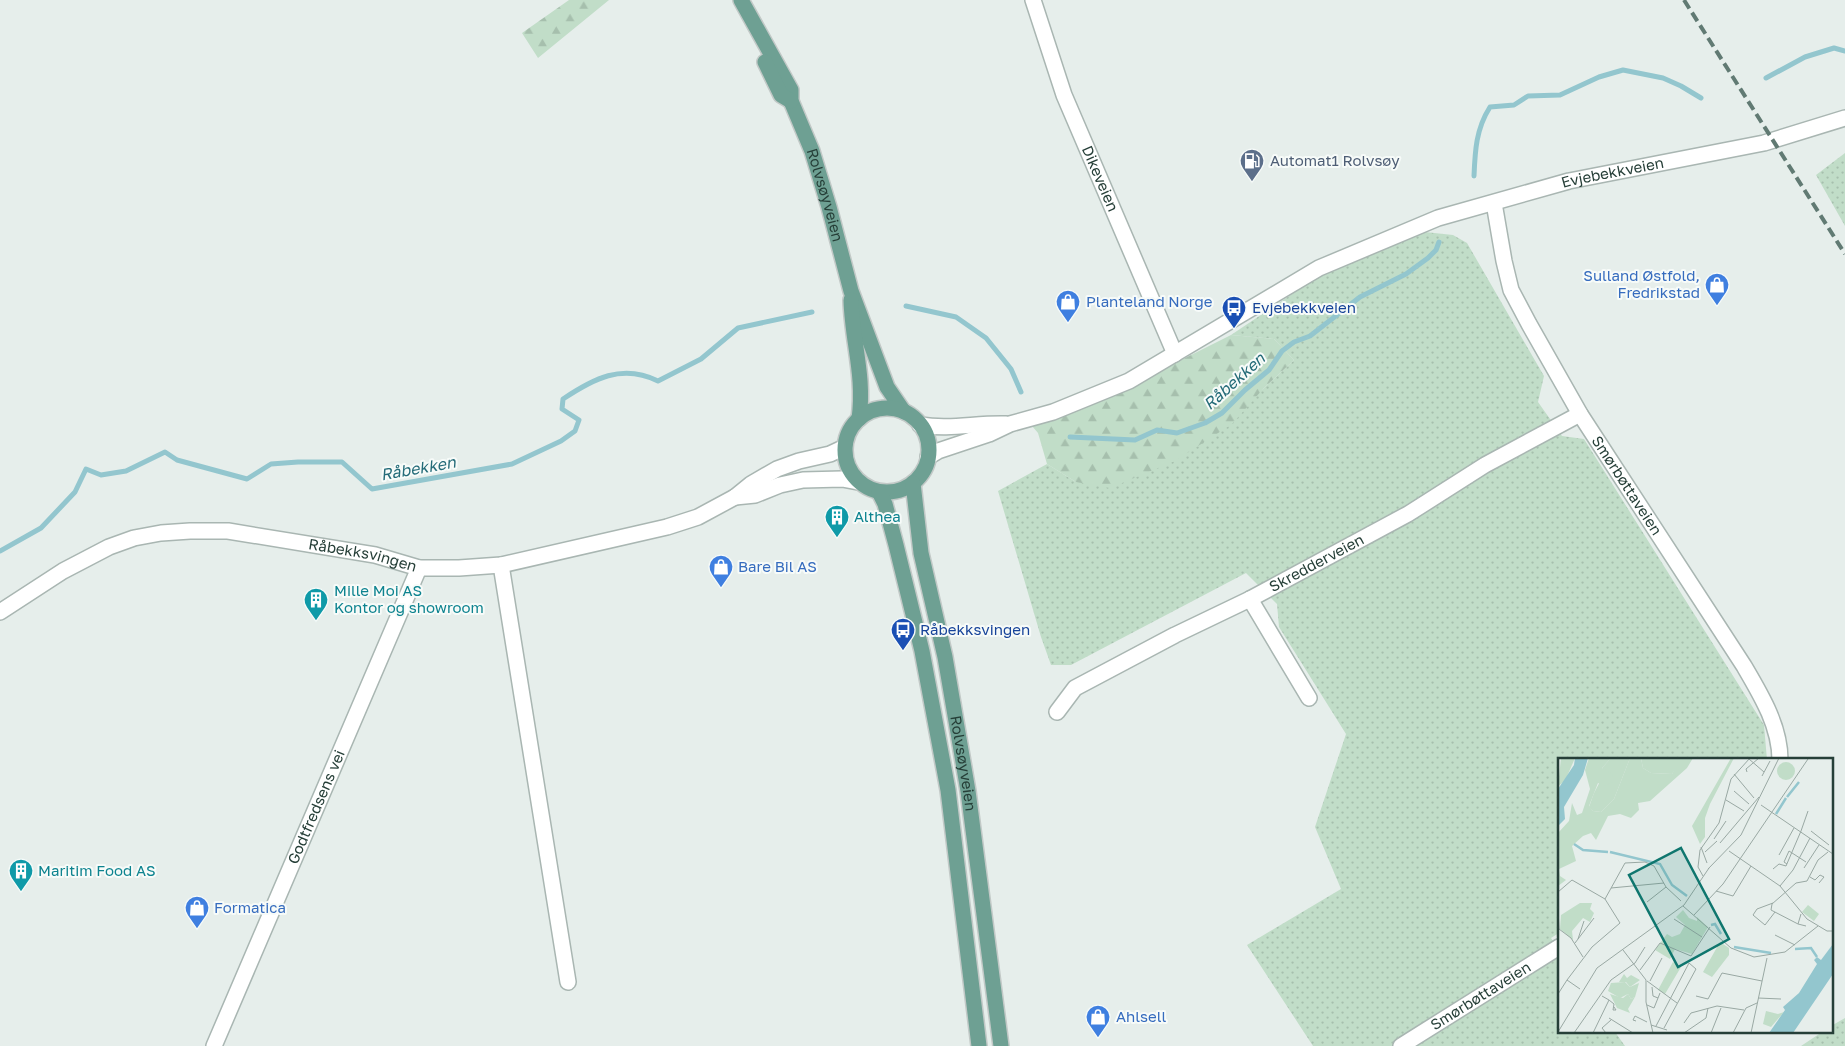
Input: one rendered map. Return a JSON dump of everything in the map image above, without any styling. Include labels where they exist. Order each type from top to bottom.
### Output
[{"type":"main road","name":"Rolvsøyveien","points":[[730,0],[754,39],[782,95],[791,101]]},
{"type":"main road","name":"Rolvsøyveien","points":[[742,0],[791,90],[791,101],[812,151],[851,291],[887,387],[904,412]]},
{"type":"main road","name":"Rolvsøyveien","points":[[851,291],[852,319],[859,360],[861,402],[859,419]]},
{"type":"main road","points":[[888,408],[904,412],[920,425],[927,440],[928,457],[923,471],[913,483],[897,491],[879,492],[868,488],[858,482],[847,466],[844,447],[849,432],[859,419],[872,411],[888,408]]},
{"type":"main road","name":"Rolvsøyveien","points":[[913,483],[921,553],[945,657],[968,791],[1001,1046]]},
{"type":"main road","name":"Rolvsøyveien","points":[[879,492],[885,504],[922,651],[948,790],[979,1046]]},
{"type":"street","name":"Dikeveien","points":[[1033,0],[1064,95],[1175,354]]},
{"type":"street","name":"Evjebekkveien","points":[[928,457],[938,451],[989,434],[1010,424],[1053,412],[1129,380],[1319,268],[1438,218],[1569,181],[1764,143],[1845,118]]},
{"type":"street","name":"Smørbøttaveien","points":[[1494,202],[1511,290],[1580,414],[1757,688],[1774,726],[1780,758]]},
{"type":"street","name":"Skredderveien","points":[[1057,712],[1075,688],[1175,635],[1250,599],[1408,514],[1485,465],[1580,414]]},
{"type":"street","name":"Evjebekkveien","points":[[920,425],[939,428],[976,426],[988,423],[1010,424]]},
{"type":"street","name":"Råbekksvingen","points":[[0,612],[63,571],[108,547],[134,538],[190,530],[228,531],[375,554],[419,568],[501,565],[667,527],[698,517],[735,497],[751,484],[778,469],[799,461],[830,454],[844,447]]},
{"type":"street","name":"Råbekksvingen","points":[[735,497],[755,495],[780,485],[804,480],[842,479],[858,482]]},
{"type":"street","points":[[501,565],[568,982]]},
{"type":"street","name":"Godtfredsens vei","points":[[214,1046],[419,568]]},
{"type":"street","points":[[1250,599],[1309,698]]},
{"type":"street","name":"Smørbøttaveien","points":[[1402,1046],[1558,948]]},
{"type":"green space","points":[[569,0],[609,0],[538,58],[522,33]]},
{"type":"green space","points":[[1845,153],[1845,226],[1816,175]]},
{"type":"green space","points":[[1425,232],[1453,235],[1467,243],[1544,376],[1538,402],[1562,436],[1584,439],[1764,725],[1767,758],[1558,758],[1558,934],[1551,938],[1558,948],[1558,1034],[1616,1034],[1625,1046],[1313,1046],[1247,945],[1341,889],[1315,827],[1346,734],[1279,627],[1277,604],[1246,573],[1071,665],[1051,665],[998,491],[1047,464],[1076,482],[1263,389],[1294,360],[1274,339],[1231,335],[1328,270]]},
{"type":"green space","points":[[1231,335],[1274,339],[1294,360],[1263,389],[1232,424],[1175,461],[1110,488],[1076,482],[1047,464],[1038,433],[1032,426],[1101,400]]},
{"type":"green space","points":[[1845,1018],[1845,1046],[1801,1046],[1819,1034],[1832,1034],[1832,1025]]},
{"type":"waterway","points":[[1766,78],[1805,57],[1834,48],[1845,51]]},
{"type":"waterway","name":"Råbekken","points":[[1474,176],[1479,132],[1490,107],[1514,105],[1528,96],[1560,95],[1599,77],[1623,70],[1663,78],[1701,98]]},
{"type":"waterway","name":"Råbekken","points":[[1070,437],[1135,440],[1157,430],[1177,433],[1205,423],[1222,413],[1269,370],[1282,351],[1294,342],[1310,336],[1360,297],[1406,274],[1428,258],[1436,250],[1439,242]]},
{"type":"waterway","name":"Råbekken","points":[[906,306],[956,317],[986,338],[1011,369],[1021,392]]},
{"type":"waterway","name":"Råbekken","points":[[0,551],[41,528],[75,492],[86,469],[101,475],[126,471],[165,452],[177,460],[247,479],[271,464],[342,462],[372,489],[512,464],[561,441],[575,431],[579,420],[562,409],[563,399],[585,385],[608,376],[632,373],[658,381],[701,359],[738,328],[812,312]]},
{"type":"railway","points":[[1684,0],[1845,254]]},
{"type":"place","name":"Automat1 Rolvsøy","points":[[1252,182]]},
{"type":"place","name":"Sulland Østfold, Fredrikstad","points":[[1717,306]]},
{"type":"place","name":"Planteland Norge","points":[[1068,323]]},
{"type":"place","name":"Evjebekkveien","points":[[1234,329]]},
{"type":"place","name":"Althea","points":[[837,538]]},
{"type":"place","name":"Bare Bil AS","points":[[721,588]]},
{"type":"place","name":"Mille Moi AS Kontor og showroom","points":[[316,621]]},
{"type":"place","name":"Råbekksvingen","points":[[903,651]]},
{"type":"place","name":"Maritim Food AS","points":[[21,892]]},
{"type":"place","name":"Formatica","points":[[197,929]]},
{"type":"place","name":"Ahlsell","points":[[1098,1038]]}]
